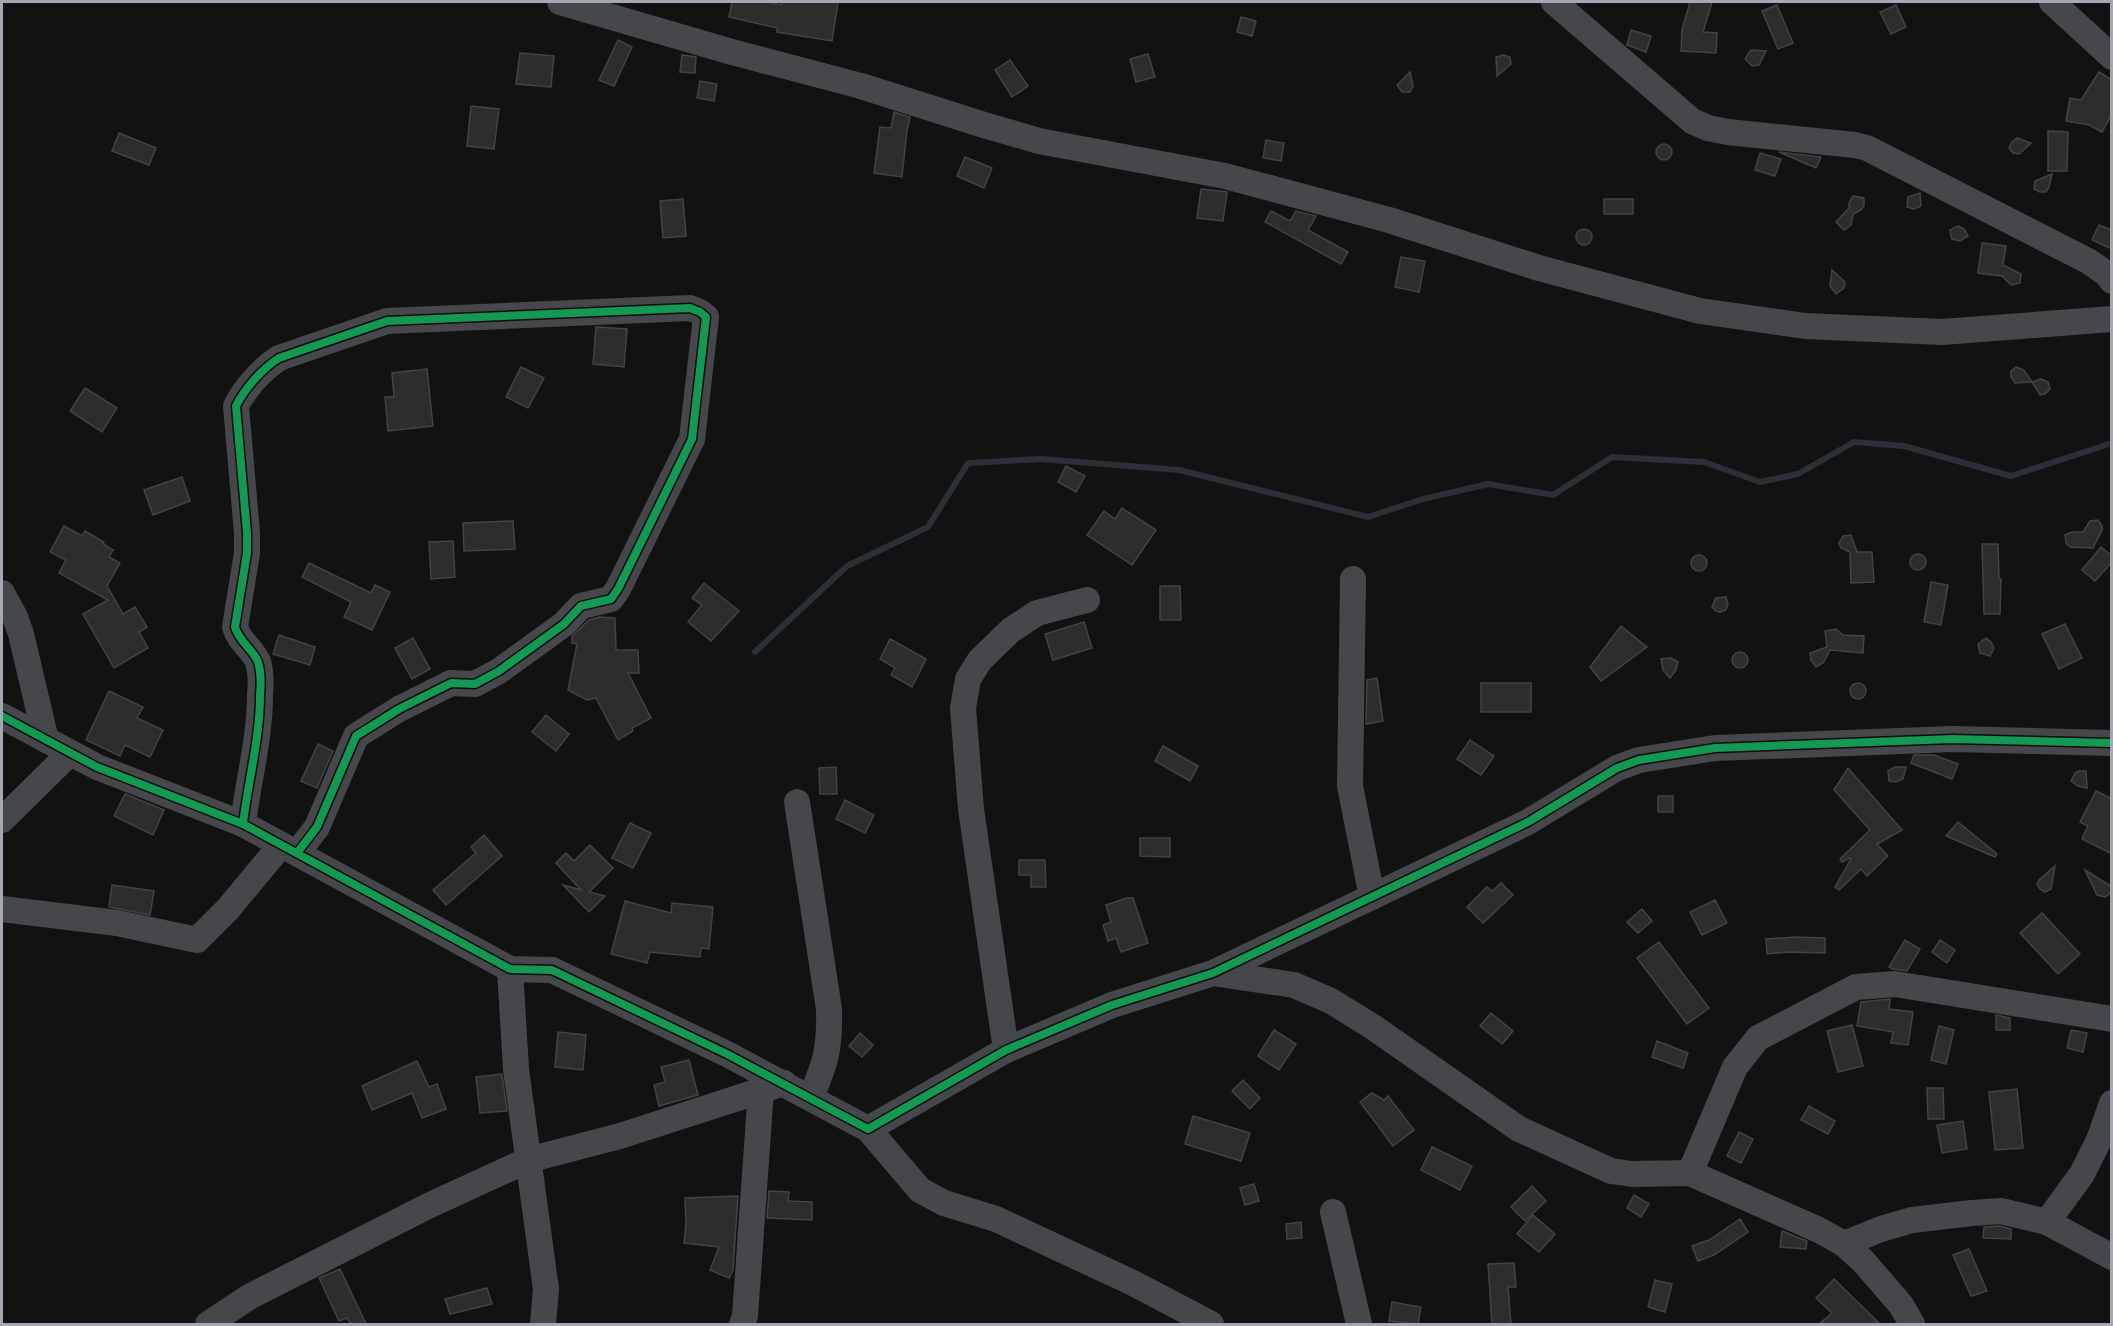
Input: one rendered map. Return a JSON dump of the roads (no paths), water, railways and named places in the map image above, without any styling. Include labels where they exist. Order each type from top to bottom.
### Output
[{"type":"street","points":[[560,2],[732,52],[861,86],[1039,141],[1225,176],[1389,220],[1539,268],[1700,311],[1805,326],[1942,332],[2112,319]]},
{"type":"street","points":[[1554,2],[1692,121],[1708,128],[1728,132],[1868,148],[2088,261],[2107,274],[2112,281]]},
{"type":"street","points":[[2052,2],[2112,57]]},
{"type":"street","points":[[2,909],[117,922],[197,940],[289,849],[317,827],[356,736],[399,709],[451,684],[476,684],[499,671],[564,624],[581,606],[611,599],[692,439],[706,317],[690,309],[387,321],[279,358],[268,365],[236,406],[247,553],[236,627],[239,638],[257,661],[261,687],[257,745],[243,824]]},
{"type":"street","points":[[1353,579],[1350,786],[1372,897]]},
{"type":"street","points":[[2,593],[21,634],[46,740]]},
{"type":"street","points":[[1006,1050],[971,809],[963,708],[968,679],[980,660],[1011,630],[1038,613],[1087,600]]},
{"type":"street","points":[[2,716],[97,767],[243,824],[510,969],[552,970],[773,1087],[811,1097],[868,1129],[920,1190],[944,1203],[1007,1224],[1133,1283],[1211,1324]]},
{"type":"street","points":[[868,1129],[1006,1050],[1112,1005],[1213,973],[1528,822],[1617,768],[1652,757],[1715,748],[1953,739],[2112,743]]},
{"type":"street","points":[[2,820],[70,753]]},
{"type":"street","points":[[797,802],[830,1009],[830,1039],[826,1061],[811,1097]]},
{"type":"street","points":[[510,969],[516,1069],[546,1289],[543,1324]]},
{"type":"street","points":[[1213,973],[1294,985],[1331,1001],[1519,1129],[1611,1171],[1632,1174],[1690,1173],[1819,1230],[1844,1244],[1876,1275],[1901,1305],[1912,1324]]},
{"type":"street","points":[[1690,1173],[1735,1067],[1758,1038],[1856,987],[1895,984],[2112,1019]]},
{"type":"street","points":[[208,1324],[249,1297],[428,1206],[528,1160],[620,1136],[773,1087]]},
{"type":"street","points":[[742,1324],[745,1316],[773,1087]]},
{"type":"street","points":[[2047,1222],[2082,1174],[2099,1140],[2112,1103]]},
{"type":"street","points":[[1844,1244],[1896,1224],[2001,1211],[2047,1222],[2112,1257]]},
{"type":"street","points":[[1334,1212],[1359,1324]]},
{"type":"waterway","points":[[755,652],[847,566],[928,527],[968,463],[1041,459],[1179,470],[1368,517],[1423,499],[1488,484],[1553,495],[1612,457],[1704,462],[1760,482],[1798,474],[1854,442],[1904,446],[2011,476],[2112,443]]}]
